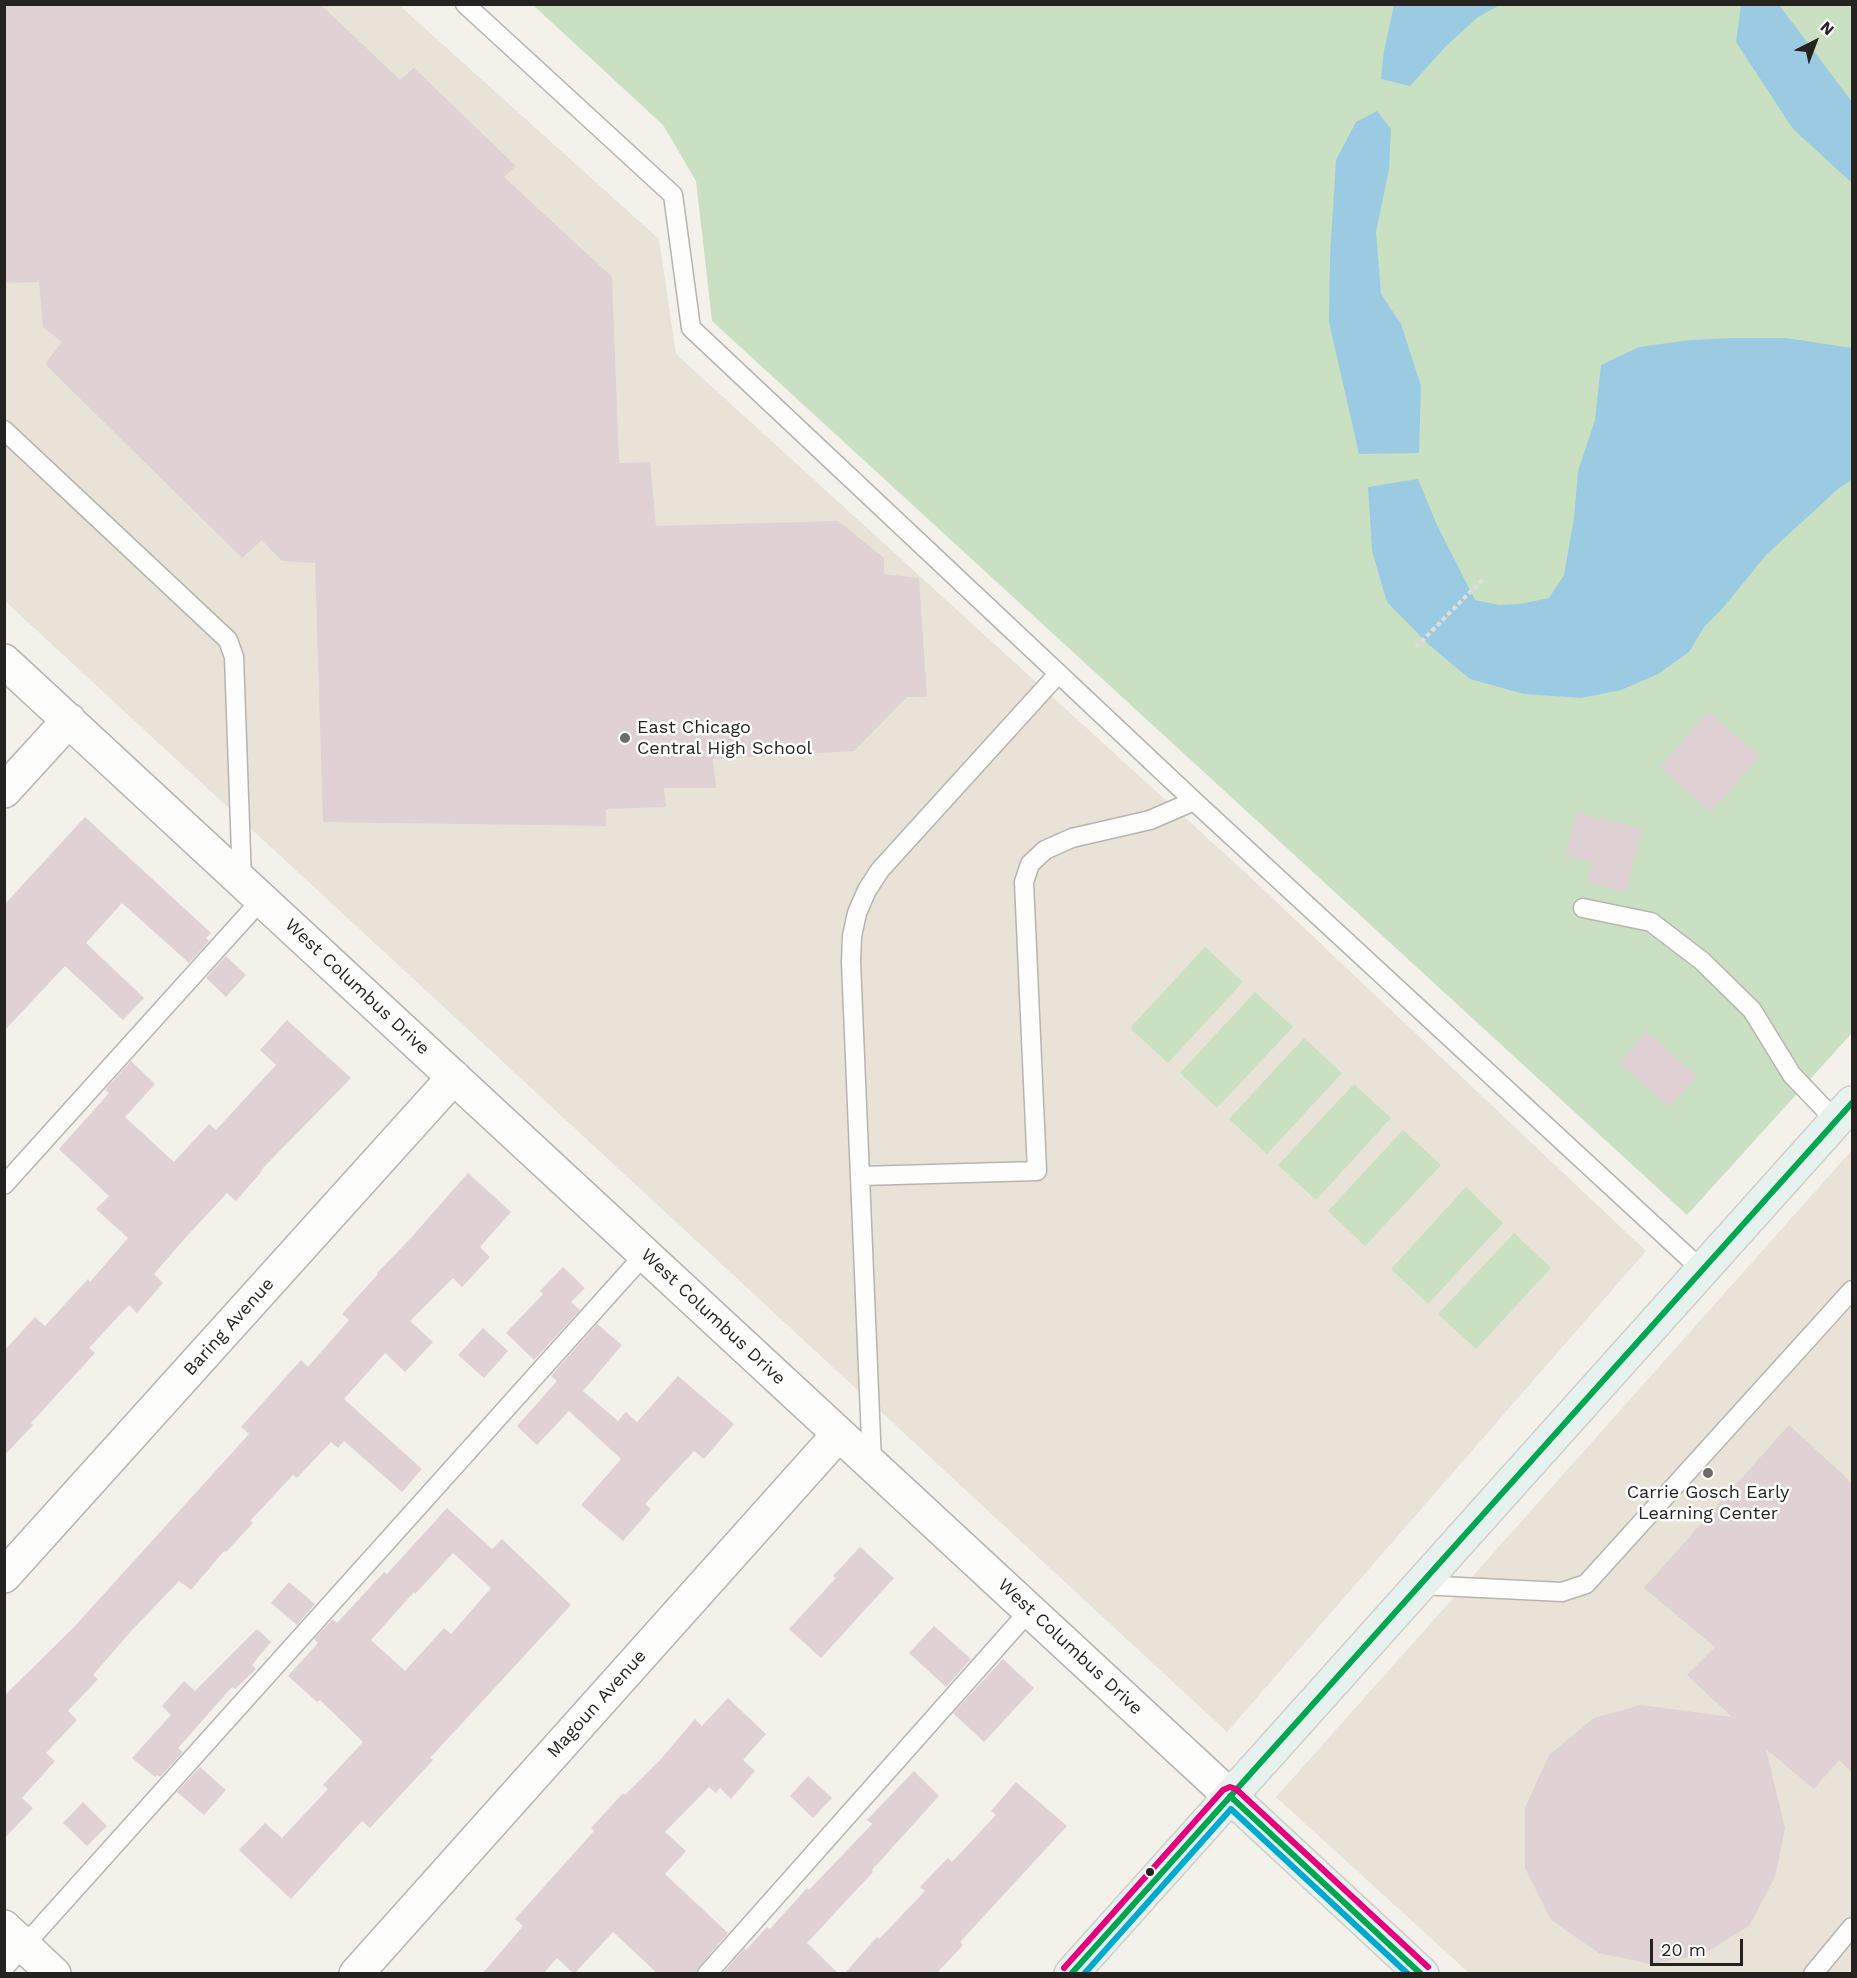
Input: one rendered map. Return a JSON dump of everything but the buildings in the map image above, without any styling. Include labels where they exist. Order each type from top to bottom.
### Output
[{"type":"main road","points":[[1071,1974],[1844,1112]]},
{"type":"main road","name":"West Columbus Drive","points":[[1230,1796],[1422,1974]]},
{"type":"street","name":"West Columbus Drive","points":[[4,661],[1230,1796]]},
{"type":"street","points":[[4,791],[69,720]]},
{"type":"street","name":"Baring Avenue","points":[[4,1576],[454,1077]]},
{"type":"street","name":"Magoun Avenue","points":[[356,1974],[839,1434]]},
{"type":"street","points":[[11,1947],[54,1974]]},
{"type":"lane","points":[[465,4],[673,195],[691,327],[1194,801],[1702,1270]]},
{"type":"lane","points":[[4,430],[228,640],[234,657],[252,890],[4,1185]]},
{"type":"lane","points":[[872,1463],[851,962],[852,936],[857,913],[867,890],[880,870],[1058,674]]},
{"type":"lane","points":[[861,1176],[1037,1171],[1024,882],[1030,864],[1045,850],[1072,838],[1150,820],[1194,801]]},
{"type":"lane","points":[[1583,908],[1651,922],[1702,961],[1752,1010],[1792,1075],[1844,1112]]},
{"type":"lane","points":[[11,1947],[645,1254]]},
{"type":"lane","points":[[1420,1584],[1562,1592],[1586,1584],[1852,1290]]},
{"type":"lane","points":[[707,1974],[1030,1610]]},
{"type":"lane","points":[[1813,1974],[1852,1928]]},
{"type":"path","points":[[1416,647],[1483,579]]},
{"type":"shaded area","name":"East Chicago Central High School","points":[[4,5],[399,5],[659,239],[676,354],[1248,875],[1646,1251],[1227,1732],[5,601]]},
{"type":"shaded area","name":"Carrie Gosch Early Learning Center","points":[[1852,1150],[1852,1973],[1469,1973],[1276,1797]]},
{"type":"green space","points":[[533,5],[1852,5],[1852,1033],[1687,1215],[712,321],[696,181],[663,125]]},
{"type":"green space","points":[[1205,947],[1243,982],[1168,1063],[1130,1028]]},
{"type":"green space","points":[[1255,992],[1293,1027],[1217,1108],[1180,1073]]},
{"type":"green space","points":[[1304,1038],[1342,1073],[1267,1154],[1229,1119]]},
{"type":"green space","points":[[1354,1084],[1391,1118],[1316,1200],[1278,1165]]},
{"type":"green space","points":[[1403,1130],[1441,1165],[1365,1246],[1328,1211]]},
{"type":"green space","points":[[1466,1187],[1503,1223],[1428,1304],[1391,1269]]},
{"type":"green space","points":[[1514,1233],[1551,1268],[1476,1349],[1438,1314]]},
{"type":"water","points":[[1394,4],[1500,5],[1478,17],[1446,46],[1410,86],[1381,79],[1384,51]]},
{"type":"water","points":[[1741,5],[1779,5],[1852,102],[1852,183],[1793,129],[1736,42]]},
{"type":"water","points":[[1377,111],[1391,129],[1389,169],[1376,232],[1381,294],[1401,324],[1421,386],[1419,453],[1359,454],[1329,322],[1330,256],[1336,160],[1356,122]]},
{"type":"water","points":[[1786,338],[1852,348],[1852,480],[1839,488],[1766,555],[1722,609],[1704,627],[1689,652],[1658,674],[1621,690],[1581,698],[1524,694],[1470,679],[1429,645],[1387,602],[1372,551],[1368,487],[1418,479],[1436,523],[1475,600],[1499,605],[1549,598],[1564,575],[1574,518],[1578,471],[1595,420],[1601,365],[1639,347],[1690,340]]},
{"type":"transit line","points":[[1071,1974],[1852,1103]]},
{"type":"transit line","points":[[1064,1968],[1223,1790],[1230,1787],[1236,1789],[1428,1967]]},
{"type":"transit line","points":[[1230,1796],[1421,1974]]},
{"type":"transit line","points":[[1084,1974],[1231,1809],[1408,1974]]},
{"type":"place","name":"East Chicago Central High School","points":[[625,738]]},
{"type":"place","name":"Carrie Gosch Early Learning Center","points":[[1708,1473]]}]
